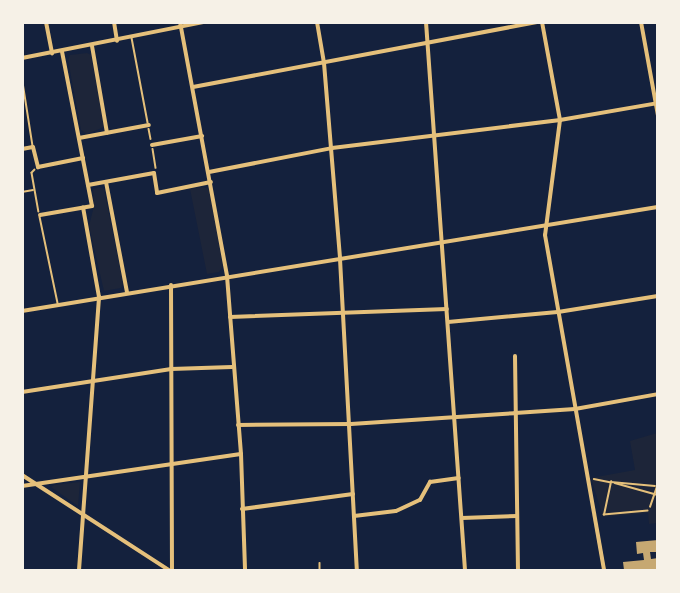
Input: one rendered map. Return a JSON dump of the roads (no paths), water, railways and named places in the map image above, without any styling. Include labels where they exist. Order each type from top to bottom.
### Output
[{"type":"street","points":[[46,22],[52,53]]},
{"type":"street","points":[[114,22],[117,41]]},
{"type":"street","points":[[180,22],[227,276],[232,367],[241,454],[244,570]]},
{"type":"street","points":[[22,58],[92,46],[204,22]]},
{"type":"street","points":[[317,22],[324,63],[332,148],[351,424],[357,570]]},
{"type":"street","points":[[426,22],[436,135],[465,570]]},
{"type":"street","points":[[193,87],[537,22]]},
{"type":"street","points":[[542,22],[560,120],[545,225],[558,312],[604,570]]},
{"type":"street","points":[[640,22],[657,103],[657,116]]},
{"type":"street","points":[[92,46],[107,133]]},
{"type":"street","points":[[40,215],[92,206],[62,51]]},
{"type":"street","points":[[209,172],[332,148],[560,120],[657,103]]},
{"type":"street","points":[[79,138],[148,125]]},
{"type":"street","points":[[152,145],[202,136]]},
{"type":"street","points":[[22,149],[33,147],[38,167],[82,158]]},
{"type":"street","points":[[88,185],[153,173],[157,193],[211,182]]},
{"type":"street","points":[[106,182],[127,292]]},
{"type":"street","points":[[79,570],[90,381],[99,297],[83,207]]},
{"type":"street","points":[[22,310],[657,207]]},
{"type":"street","points":[[170,570],[171,285]]},
{"type":"street","points":[[448,322],[558,312],[657,296]]},
{"type":"street","points":[[230,317],[447,309]]},
{"type":"street","points":[[515,356],[518,570]]},
{"type":"street","points":[[22,392],[171,369],[232,367]]},
{"type":"street","points":[[238,425],[351,424],[575,409],[657,394]]},
{"type":"street","points":[[22,486],[241,454]]},
{"type":"street","points":[[22,475],[170,570]]},
{"type":"street","points":[[354,516],[396,511],[420,500],[430,482],[459,478]]},
{"type":"street","points":[[242,509],[353,494]]},
{"type":"street","points":[[462,518],[517,516]]},
{"type":"lane","points":[[132,38],[148,125]]},
{"type":"lane","points":[[22,76],[33,147]]},
{"type":"lane","points":[[40,215],[58,304]]},
{"type":"lane","points":[[320,563],[320,570]]}]
